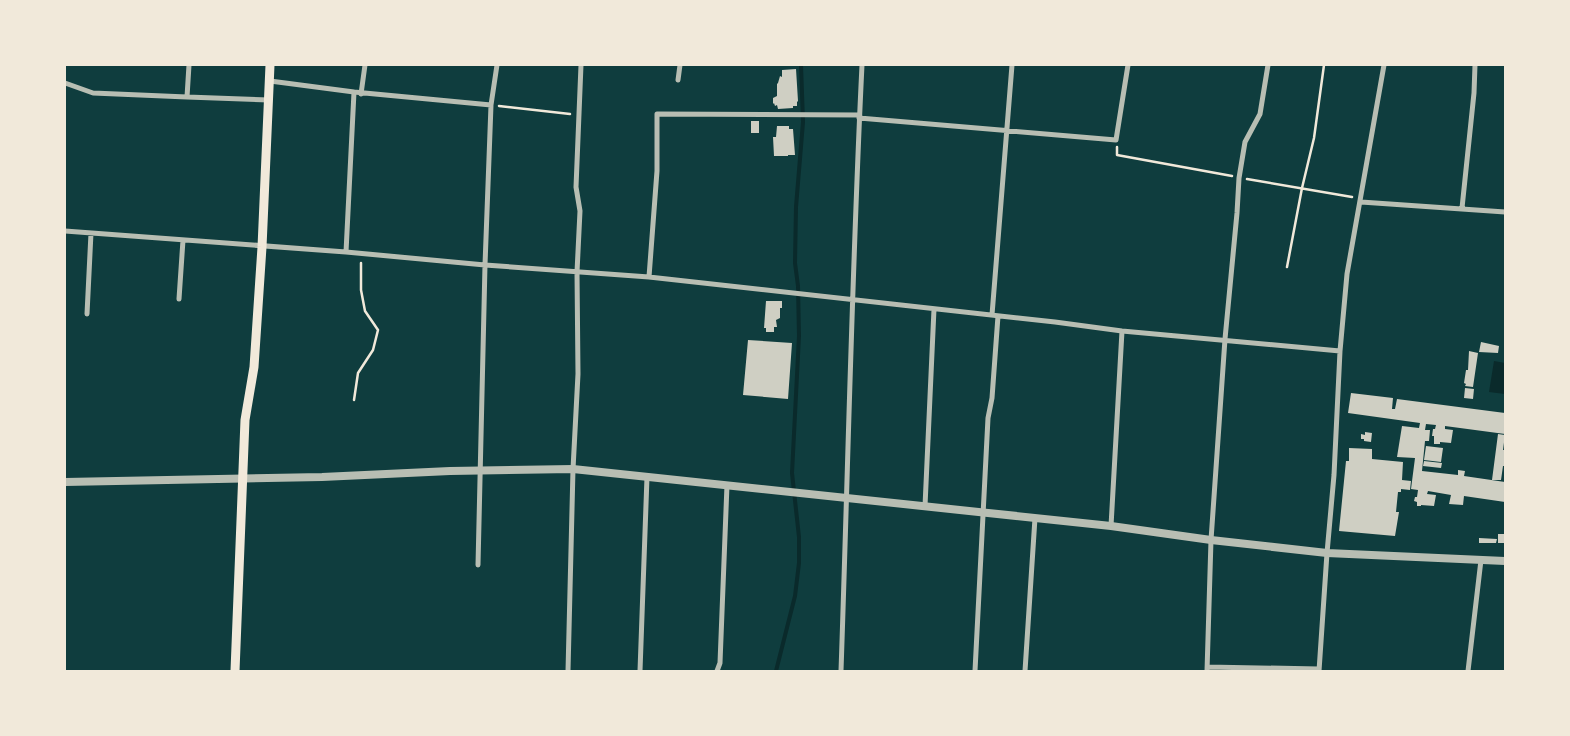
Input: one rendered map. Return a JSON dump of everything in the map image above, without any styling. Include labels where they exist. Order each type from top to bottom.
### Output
[{"type":"main road","points":[[236,671],[245,420],[254,367],[270,100],[270,65]]},
{"type":"street","points":[[187,96],[189,65]]},
{"type":"street","points":[[360,94],[365,65]]},
{"type":"street","points":[[478,565],[491,105],[497,65]]},
{"type":"street","points":[[568,671],[573,469],[578,374],[577,272],[580,211],[576,187],[581,65]]},
{"type":"street","points":[[678,80],[680,65]]},
{"type":"street","points":[[841,671],[852,299],[862,65]]},
{"type":"street","points":[[975,671],[988,418],[992,398],[995,315],[1012,65]]},
{"type":"street","points":[[649,277],[657,171],[657,114],[859,116],[1116,140],[1128,65]]},
{"type":"street","points":[[1268,65],[1260,114],[1245,142],[1239,178],[1225,339],[1211,540],[1207,669],[1319,670],[1334,475],[1340,351],[1347,274],[1384,65]]},
{"type":"street","points":[[1462,208],[1474,93],[1475,65]]},
{"type":"street","points":[[270,81],[360,94],[491,105]]},
{"type":"street","points":[[65,83],[93,93],[270,100]]},
{"type":"street","points":[[346,252],[354,92]]},
{"type":"street","points":[[1361,202],[1505,212]]},
{"type":"street","points":[[65,231],[649,277],[1122,331],[1340,351]]},
{"type":"street","points":[[87,314],[92,233]]},
{"type":"street","points":[[179,299],[183,240]]},
{"type":"street","points":[[925,506],[934,309]]},
{"type":"street","points":[[1111,526],[1122,331]]},
{"type":"street","points":[[65,482],[322,478],[481,470],[573,469],[1111,526],[1327,553],[1505,560]]},
{"type":"street","points":[[640,671],[647,477]]},
{"type":"street","points":[[717,671],[720,663],[727,485]]},
{"type":"street","points":[[1025,671],[1035,518]]},
{"type":"street","points":[[1468,671],[1481,560]]},
{"type":"path","points":[[1287,267],[1302,188],[1314,138],[1324,65]]},
{"type":"path","points":[[491,105],[579,115]]},
{"type":"path","points":[[354,400],[358,373],[373,350],[378,330],[365,310],[361,290],[361,254]]},
{"type":"water","points":[[1494,361],[1505,363],[1505,394],[1489,392]]},
{"type":"building","points":[[796,69],[797,106],[778,109],[777,105],[773,104],[773,98],[777,96],[777,84],[780,76],[782,77],[782,70]]},
{"type":"building","points":[[751,121],[759,121],[759,133],[751,133]]},
{"type":"building","points":[[777,126],[789,126],[789,129],[793,129],[795,155],[774,156],[773,137],[776,137]]},
{"type":"building","points":[[766,301],[782,301],[780,318],[776,320],[777,327],[774,327],[774,332],[766,332],[766,328],[764,328]]},
{"type":"building","points":[[748,340],[792,343],[788,399],[743,395]]},
{"type":"building","points":[[1481,342],[1499,346],[1498,353],[1479,352]]},
{"type":"building","points":[[1469,351],[1478,353],[1473,387],[1465,386],[1466,384],[1464,383],[1466,370],[1468,370]]},
{"type":"building","points":[[1465,388],[1474,389],[1473,399],[1464,398]]},
{"type":"building","points":[[1351,393],[1393,398],[1392,409],[1395,409],[1397,399],[1505,413],[1505,434],[1445,426],[1445,429],[1453,430],[1451,443],[1440,442],[1440,444],[1434,444],[1434,436],[1432,436],[1436,425],[1426,424],[1425,430],[1430,430],[1429,441],[1425,441],[1422,471],[1458,475],[1458,470],[1465,471],[1464,476],[1505,482],[1505,502],[1464,496],[1463,505],[1449,504],[1451,495],[1428,491],[1427,494],[1436,495],[1434,506],[1417,506],[1417,502],[1414,501],[1418,490],[1411,489],[1415,458],[1397,457],[1402,426],[1419,428],[1420,423],[1348,413]]},
{"type":"building","points":[[1365,432],[1372,433],[1371,442],[1361,439],[1361,434],[1365,435]]},
{"type":"building","points":[[1498,434],[1505,435],[1503,450],[1505,450],[1505,466],[1503,466],[1501,480],[1492,480]]},
{"type":"building","points":[[1426,446],[1443,448],[1441,462],[1424,460]]},
{"type":"building","points":[[1349,448],[1372,449],[1372,459],[1403,462],[1402,480],[1411,481],[1410,490],[1401,489],[1401,492],[1398,492],[1396,512],[1399,512],[1395,536],[1339,531],[1346,461],[1349,461]]},
{"type":"building","points":[[1424,461],[1442,463],[1441,468],[1423,466]]},
{"type":"building","points":[[1498,534],[1505,534],[1505,543],[1498,543]]},
{"type":"building","points":[[1479,538],[1497,539],[1496,543],[1479,543]]},
{"type":"waterway","points":[[776,671],[795,596],[799,563],[799,537],[792,473],[799,336],[798,286],[795,263],[796,207],[803,122],[801,65]]}]
